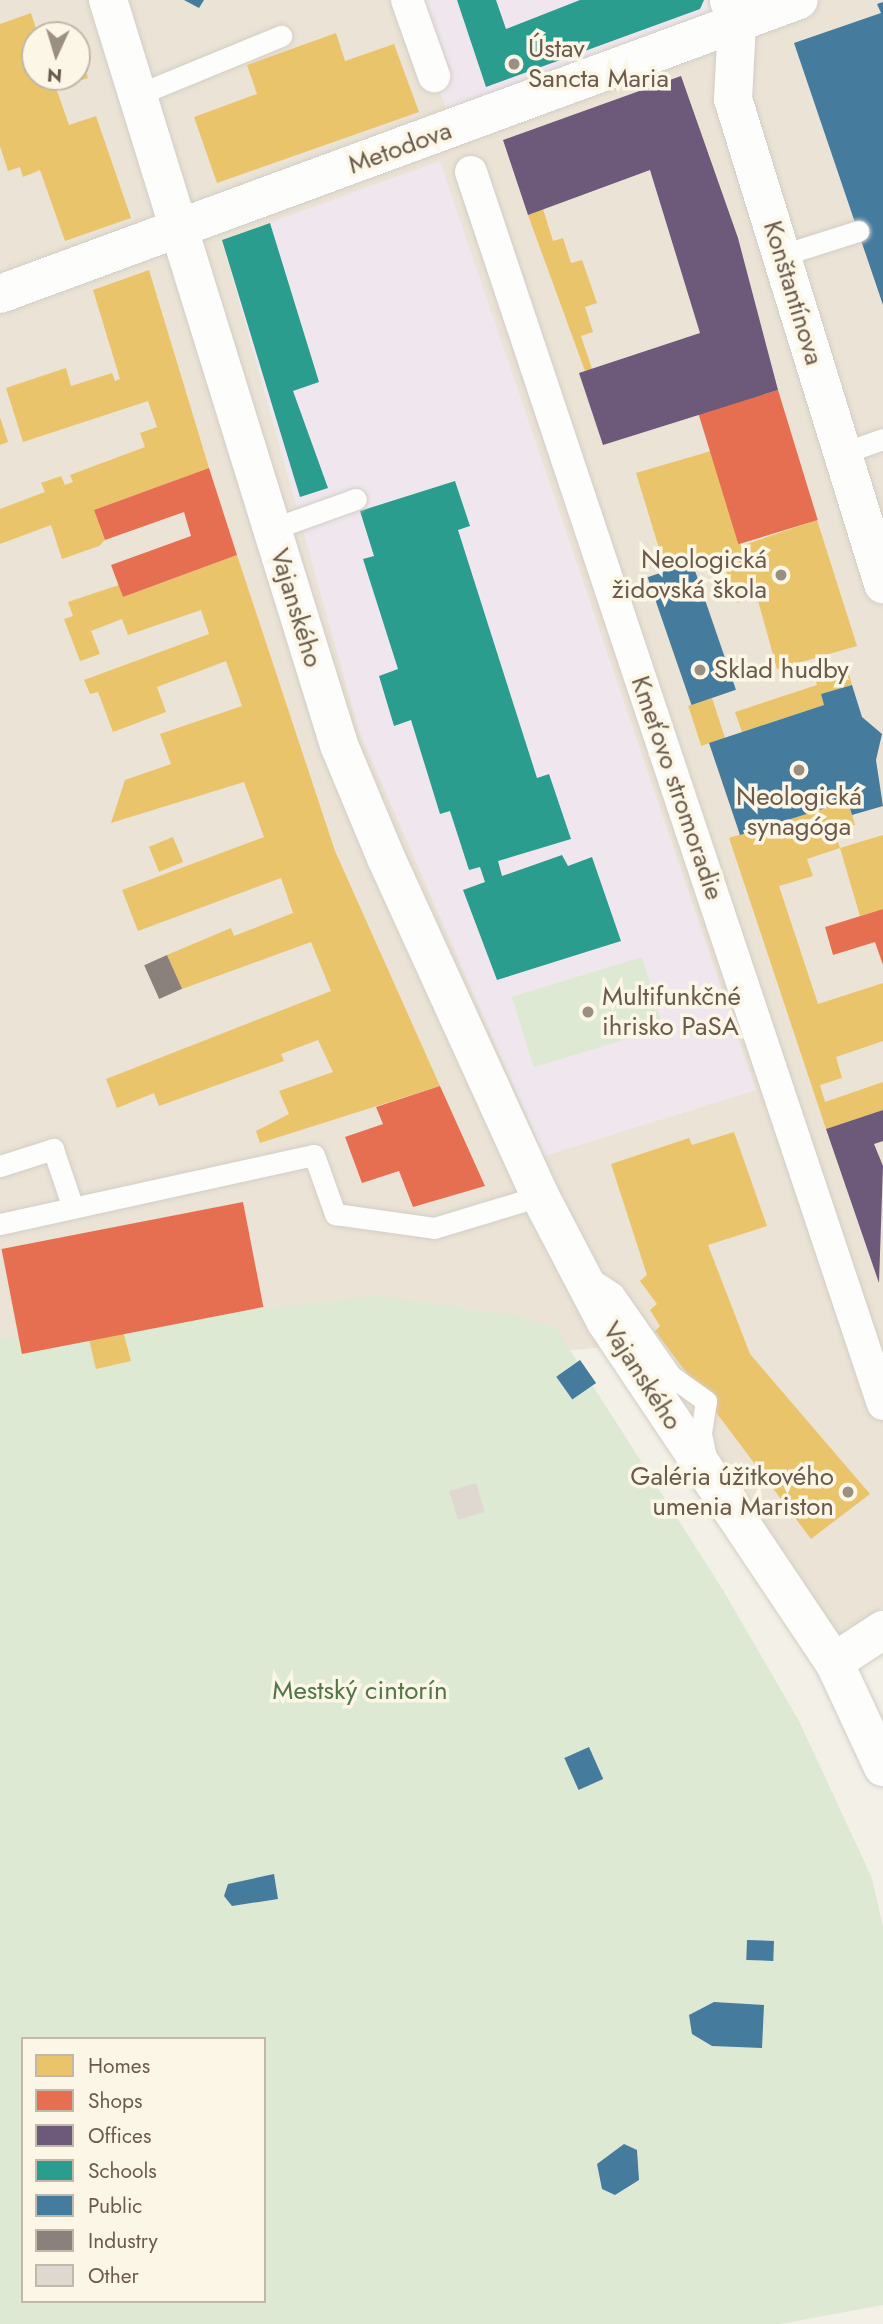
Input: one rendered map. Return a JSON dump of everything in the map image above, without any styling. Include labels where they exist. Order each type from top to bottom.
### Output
[{"type":"street","name":"Vajanského","points":[[107,0],[339,745],[540,1196],[581,1274],[715,1490],[834,1662],[883,1766]]},
{"type":"street","points":[[407,0],[435,76]]},
{"type":"street","name":"Metodova","points":[[0,294],[179,230],[733,12],[799,0]]},
{"type":"street","name":"Konštantínova","points":[[733,12],[733,99],[883,584]]},
{"type":"street","name":"Kmeťovo stromoradie","points":[[471,172],[883,1404]]},
{"type":"street","points":[[834,1662],[883,1630]]},
{"type":"lane","points":[[137,95],[281,36]]},
{"type":"lane","points":[[782,255],[858,231]]},
{"type":"lane","points":[[843,453],[883,439]]},
{"type":"lane","points":[[272,529],[356,499]]},
{"type":"lane","points":[[0,1166],[53,1149],[73,1208]]},
{"type":"lane","points":[[0,1224],[314,1155],[335,1214],[434,1228],[540,1196]]},
{"type":"shaded area","points":[[0,0],[883,0],[883,1607],[817,1649],[614,1346],[134,1392],[0,1382]]},
{"type":"shaded area","points":[[407,0],[711,0],[714,11],[710,23],[449,117]]},
{"type":"shaded area","points":[[440,161],[756,1090],[544,1156],[359,731],[222,240]]},
{"type":"green space","name":"Multifunkčné ihrisko PaSA","points":[[642,957],[664,1028],[534,1068],[512,997]]},
{"type":"green space","name":"Mestský cintorín","points":[[378,1296],[519,1316],[556,1328],[723,1590],[799,1721],[872,1878],[883,1927],[883,2305],[780,2324],[0,2324],[0,1339]]},
{"type":"building: Homes","points":[[31,13],[34,21],[21,21],[21,91],[57,91],[69,125],[96,116],[131,218],[65,241],[40,170],[23,177],[20,167],[8,171],[0,146],[0,24]]},
{"type":"building: Homes","points":[[336,33],[345,61],[394,44],[419,112],[217,183],[194,117],[257,94],[247,65]]},
{"type":"building: Homes","points":[[543,209],[553,241],[563,238],[571,263],[582,260],[597,303],[585,307],[593,332],[581,336],[592,369],[585,371],[528,215]]},
{"type":"building: Homes","points":[[149,270],[209,468],[94,510],[105,540],[99,546],[62,559],[51,525],[0,544],[0,509],[45,492],[41,483],[61,476],[65,485],[73,482],[70,475],[145,447],[140,433],[157,427],[148,401],[23,442],[6,388],[66,368],[71,386],[112,373],[115,381],[120,379],[93,290]]},
{"type":"building: Homes","points":[[0,417],[8,442],[0,445]]},
{"type":"building: Homes","points":[[711,451],[741,546],[817,520],[857,646],[777,669],[757,597],[737,603],[720,553],[666,571],[636,473]]},
{"type":"building: Homes","points":[[237,555],[335,851],[440,1086],[260,1143],[256,1131],[289,1114],[279,1091],[333,1072],[318,1040],[281,1054],[284,1061],[159,1106],[154,1093],[117,1108],[106,1079],[331,991],[311,942],[182,989],[167,955],[231,928],[234,936],[293,913],[281,878],[138,931],[122,890],[264,837],[244,782],[111,823],[125,780],[171,764],[160,734],[242,706],[226,661],[157,687],[166,712],[113,732],[98,692],[90,694],[84,680],[209,634],[201,610],[128,635],[122,619],[91,631],[100,654],[80,661],[64,619],[73,616],[68,602],[119,585],[123,597]]},
{"type":"building: Homes","points":[[847,667],[852,685],[821,694],[824,705],[742,732],[735,712],[817,685],[815,677]]},
{"type":"building: Homes","points":[[712,698],[725,738],[701,746],[688,706]]},
{"type":"building: Homes","points":[[848,801],[855,825],[834,830],[840,848],[807,859],[813,876],[779,886],[818,1004],[883,983],[883,1041],[836,1057],[842,1078],[820,1085],[825,1102],[883,1082],[883,1110],[826,1129],[729,838]]},
{"type":"building: Homes","points":[[883,835],[883,909],[860,916],[840,848]]},
{"type":"building: Homes","points":[[173,837],[183,862],[159,872],[149,847]]},
{"type":"building: Homes","points":[[734,1132],[767,1226],[708,1245],[750,1354],[870,1494],[811,1539],[655,1331],[660,1326],[650,1310],[657,1304],[640,1281],[647,1275],[611,1164],[689,1138],[692,1145]]},
{"type":"building: Homes","points":[[123,1331],[131,1361],[96,1369],[88,1335]]},
{"type":"building: Shops","points":[[778,390],[818,520],[738,544],[699,414]]},
{"type":"building: Shops","points":[[209,468],[237,555],[123,597],[111,565],[191,536],[184,512],[105,540],[94,510]]},
{"type":"building: Shops","points":[[883,909],[883,965],[875,942],[833,955],[825,927]]},
{"type":"building: Shops","points":[[440,1086],[485,1186],[413,1207],[399,1171],[362,1183],[345,1137],[383,1124],[376,1107]]},
{"type":"building: Shops","points":[[243,1202],[263,1307],[22,1354],[2,1249]]},
{"type":"building: Offices","points":[[681,76],[738,238],[778,390],[603,445],[579,373],[700,333],[650,170],[528,215],[503,140]]},
{"type":"building: Offices","points":[[883,1110],[883,1141],[874,1144],[883,1166],[879,1283],[826,1129]]},
{"type":"building: Schools","name":"Ústav Sancta Maria","points":[[457,0],[496,0],[506,29],[580,0],[704,0],[700,9],[486,87]]},
{"type":"building: Schools","points":[[270,223],[319,382],[293,391],[328,488],[300,497],[222,240]]},
{"type":"building: Schools","points":[[455,481],[470,526],[458,530],[537,778],[549,774],[571,839],[498,861],[502,876],[562,855],[568,866],[592,857],[621,941],[497,980],[463,890],[485,882],[480,867],[469,870],[450,811],[440,814],[411,720],[394,726],[379,676],[398,669],[363,559],[374,556],[360,511]]},
{"type":"building: Public","points":[[184,0],[204,0],[199,8]]},
{"type":"building: Public","points":[[883,2],[883,305],[794,43],[881,13],[877,4]]},
{"type":"building: Public","points":[[692,562],[736,690],[692,705],[648,577]]},
{"type":"building: Public","name":"Neologická synagóga","points":[[852,685],[862,717],[882,734],[876,760],[883,806],[852,815],[848,801],[740,835],[709,743],[824,705],[821,694]]},
{"type":"building: Public","points":[[580,1360],[596,1383],[572,1400],[556,1377]]},
{"type":"building: Public","points":[[589,1747],[603,1779],[579,1790],[564,1758]]},
{"type":"building: Public","points":[[274,1874],[278,1899],[232,1906],[224,1896],[228,1884]]},
{"type":"building: Public","points":[[747,1940],[774,1941],[773,1961],[746,1960]]},
{"type":"building: Public","points":[[714,2002],[764,2005],[762,2048],[712,2046],[692,2034],[689,2015]]},
{"type":"building: Public","points":[[624,2144],[637,2150],[639,2180],[615,2195],[602,2189],[597,2164]]},
{"type":"building: Industry","points":[[167,955],[182,989],[159,999],[144,965]]},
{"type":"building: Other","points":[[476,1483],[485,1512],[458,1520],[449,1491]]},
{"type":"place","name":"Ústav Sancta Maria","points":[[514,64]]},
{"type":"place","name":"Neologická židovská škola","points":[[781,575]]},
{"type":"place","name":"Sklad hudby","points":[[700,670]]},
{"type":"place","name":"Neologická synagóga","points":[[799,770]]},
{"type":"place","name":"Multifunkčné ihrisko PaSA","points":[[588,1012]]},
{"type":"place","name":"Galéria úžitkového umenia Mariston","points":[[848,1492]]}]
